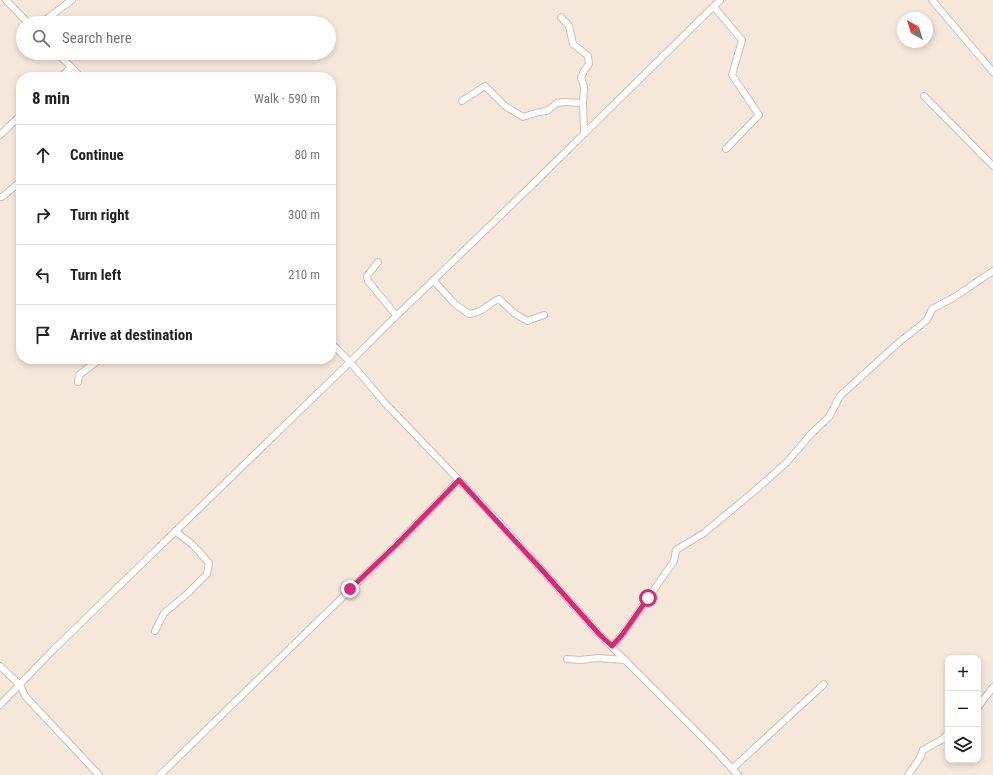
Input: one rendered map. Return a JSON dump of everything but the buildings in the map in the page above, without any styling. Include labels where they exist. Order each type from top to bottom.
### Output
[{"type":"street","points":[[6,0],[21,16]]},
{"type":"street","points":[[49,16],[66,2],[72,0]]},
{"type":"street","points":[[0,705],[52,650],[350,362],[396,315],[720,0]]},
{"type":"street","points":[[932,0],[993,72]]},
{"type":"street","points":[[714,7],[742,40],[732,75],[759,115],[726,149]]},
{"type":"street","points":[[561,17],[569,26],[573,44],[588,56],[589,64],[581,78],[584,87],[584,133]]},
{"type":"street","points":[[64,60],[76,72]]},
{"type":"street","points":[[66,72],[71,67]]},
{"type":"street","points":[[462,101],[485,86],[505,106],[523,117],[538,112],[547,111],[557,102],[583,103]]},
{"type":"street","points":[[924,96],[993,166]]},
{"type":"street","points":[[0,135],[16,120]]},
{"type":"street","points":[[12,124],[16,123]]},
{"type":"street","points":[[0,197],[16,185]]},
{"type":"street","points":[[378,262],[367,276],[368,281],[396,315]]},
{"type":"street","points":[[612,646],[622,635],[674,561],[676,550],[704,534],[787,462],[811,434],[829,417],[840,396],[897,344],[927,320],[932,309],[953,298],[993,271]]},
{"type":"street","points":[[433,280],[455,304],[469,314],[483,310],[499,299],[514,313],[527,321],[544,315]]},
{"type":"street","points":[[336,348],[385,403],[542,570],[600,635],[738,775]]},
{"type":"street","points":[[78,382],[80,375],[94,364]]},
{"type":"street","points":[[160,775],[396,545],[459,480]]},
{"type":"street","points":[[155,631],[164,613],[187,594],[207,574],[209,563],[192,545],[175,531]]},
{"type":"street","points":[[567,659],[580,660],[598,658],[625,660]]},
{"type":"street","points":[[0,666],[20,685],[25,696],[99,775]]},
{"type":"street","points":[[732,768],[824,684]]},
{"type":"street","points":[[981,702],[993,687]]},
{"type":"street","points":[[908,775],[920,758],[923,750],[945,737]]},
{"type":"shaded area","points":[[0,0],[993,0],[993,775],[0,775]]},
{"type":"route","points":[[350,589],[427,514],[459,480],[499,522],[600,635],[612,646],[622,635],[648,598]]}]
